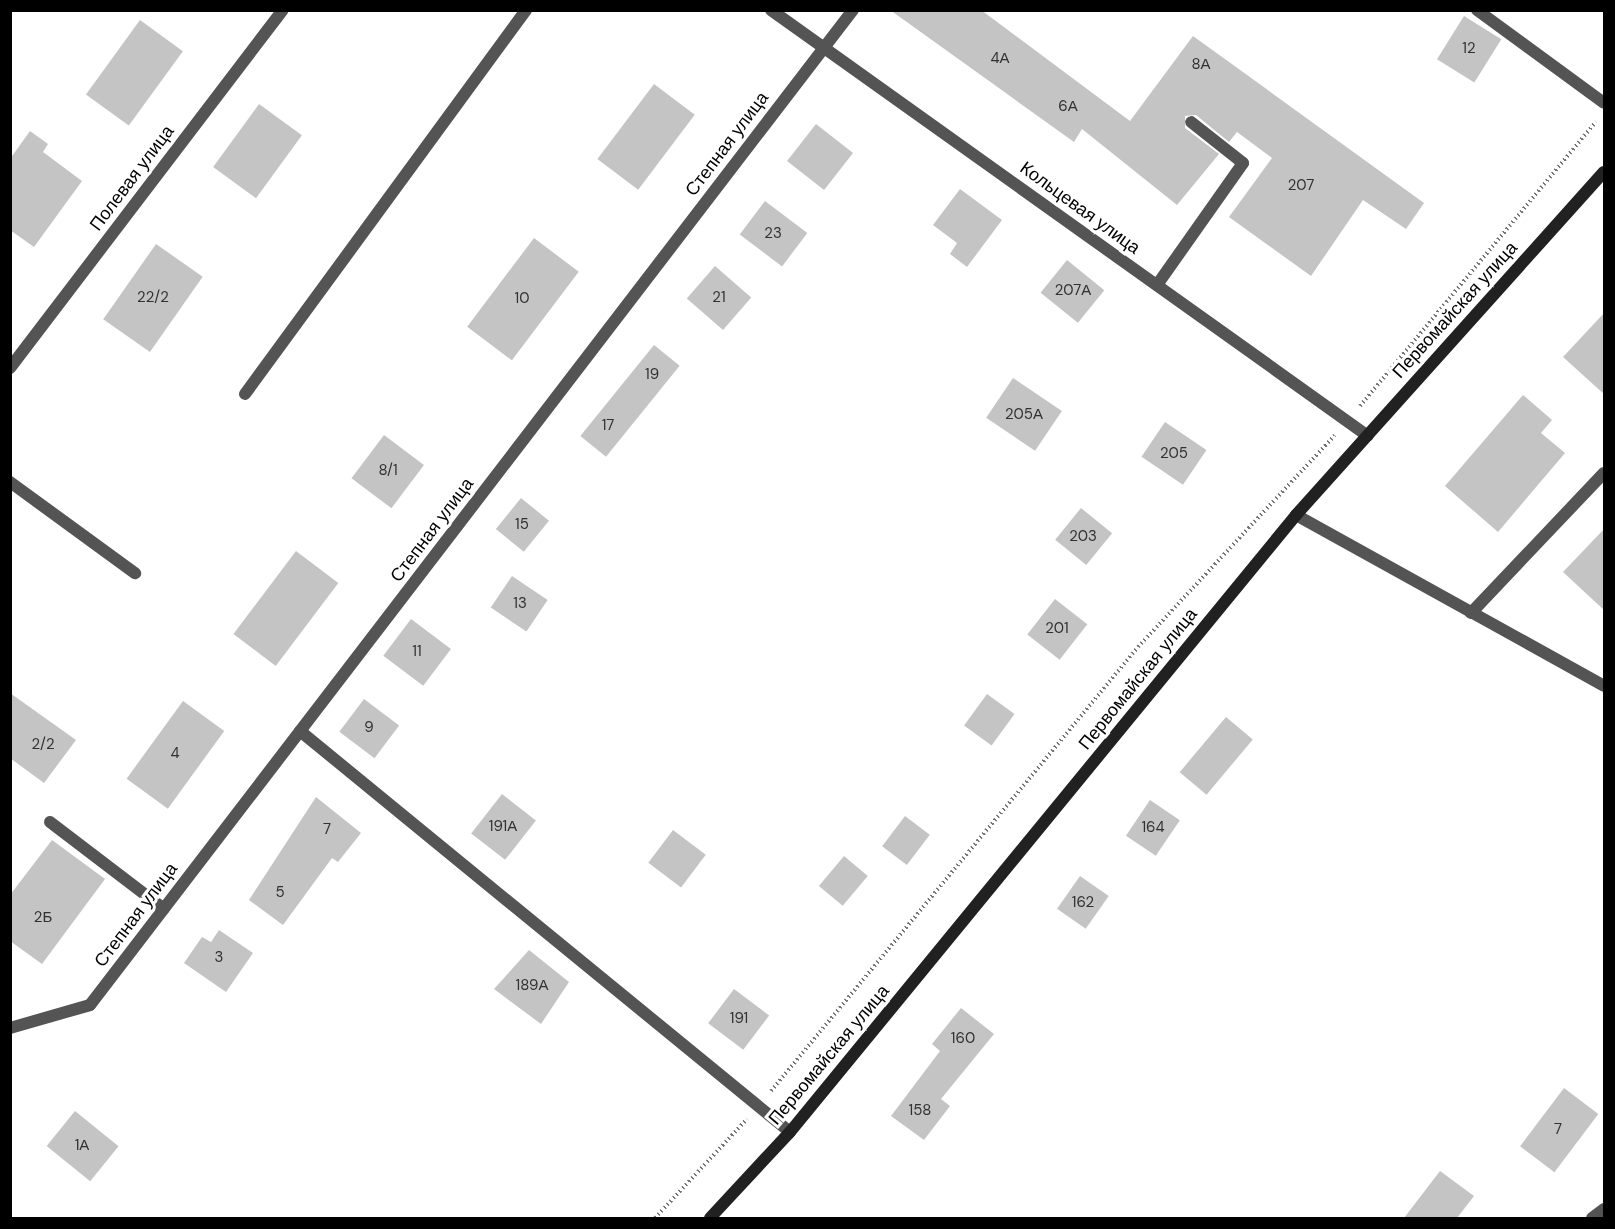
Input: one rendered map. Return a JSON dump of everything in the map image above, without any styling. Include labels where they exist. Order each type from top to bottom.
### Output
[{"type":"street","name":"Полевая улица","points":[[10,368],[283,10]]},
{"type":"street","points":[[245,394],[526,10]]},
{"type":"street","name":"Кольцевая улица","points":[[771,10],[825,46],[1368,436]]},
{"type":"street","name":"Степная улица","points":[[10,1028],[90,1005],[853,10]]},
{"type":"street","points":[[1477,10],[1605,103]]},
{"type":"street","points":[[1157,285],[1243,163],[1191,122]]},
{"type":"street","name":"Первомайская улица","points":[[710,1218],[790,1132],[1296,515],[1605,172]]},
{"type":"street","points":[[1471,613],[1605,473]]},
{"type":"street","points":[[10,482],[135,573]]},
{"type":"street","points":[[1296,515],[1605,686]]},
{"type":"street","points":[[300,731],[790,1132]]},
{"type":"street","points":[[50,822],[164,909]]},
{"type":"street","points":[[1592,1218],[1605,1209]]},
{"type":"path","points":[[655,1218],[758,1107],[1130,655],[1347,422],[1605,112]]},
{"type":"building","points":[[890,10],[981,10],[1130,121],[1193,36],[1424,203],[1406,229],[1363,200],[1311,276],[1229,217],[1272,158],[1237,132],[1229,142],[1196,115],[1185,116],[1185,128],[1219,154],[1177,205],[1082,129],[1074,142]]},
{"type":"building","points":[[1464,16],[1501,39],[1474,83],[1437,59]]},
{"type":"building","points":[[140,20],[183,51],[129,126],[86,94]]},
{"type":"building","points":[[654,84],[695,115],[638,190],[597,159]]},
{"type":"building","points":[[259,104],[302,135],[256,198],[213,167]]},
{"type":"building","points":[[816,124],[853,153],[824,190],[787,161]]},
{"type":"building","points":[[30,131],[48,144],[43,152],[82,181],[34,247],[10,230],[10,159]]},
{"type":"building","points":[[960,189],[1002,220],[967,267],[950,254],[957,243],[933,225]]},
{"type":"building","points":[[765,201],[807,233],[782,266],[740,235]]},
{"type":"building","points":[[534,238],[579,272],[512,360],[467,327]]},
{"type":"building","points":[[156,244],[203,277],[150,352],[103,319]]},
{"type":"building","points":[[1067,260],[1104,290],[1078,323],[1041,293]]},
{"type":"building","points":[[715,266],[751,297],[723,330],[687,298]]},
{"type":"building","points":[[1605,312],[1605,395],[1563,357]]},
{"type":"building","points":[[654,345],[680,366],[606,457],[580,436]]},
{"type":"building","points":[[1013,378],[1062,411],[1035,451],[986,418]]},
{"type":"building","points":[[1523,395],[1552,420],[1541,433],[1565,453],[1498,532],[1445,486]]},
{"type":"building","points":[[1165,422],[1206,450],[1183,485],[1142,457]]},
{"type":"building","points":[[384,435],[424,465],[391,508],[352,478]]},
{"type":"building","points":[[521,498],[549,521],[524,552],[496,529]]},
{"type":"building","points":[[1081,508],[1112,533],[1086,565],[1055,540]]},
{"type":"building","points":[[1605,528],[1605,611],[1563,572]]},
{"type":"building","points":[[296,551],[338,583],[276,666],[233,634]]},
{"type":"building","points":[[512,576],[548,600],[526,632],[491,608]]},
{"type":"building","points":[[1055,599],[1087,624],[1060,660],[1027,634]]},
{"type":"building","points":[[411,619],[451,649],[423,686],[383,656]]},
{"type":"building","points":[[10,693],[76,740],[44,783],[10,758]]},
{"type":"building","points":[[987,694],[1015,714],[992,746],[964,726]]},
{"type":"building","points":[[364,699],[399,725],[374,758],[339,732]]},
{"type":"building","points":[[183,701],[224,731],[168,809],[127,779]]},
{"type":"building","points":[[1226,717],[1253,739],[1207,795],[1180,772]]},
{"type":"building","points":[[502,794],[536,820],[505,860],[471,833]]},
{"type":"building","points":[[316,797],[361,833],[338,862],[332,858],[283,925],[249,900]]},
{"type":"building","points":[[1150,800],[1180,820],[1156,856],[1126,836]]},
{"type":"building","points":[[905,816],[930,835],[907,865],[882,846]]},
{"type":"building","points":[[673,830],[706,855],[681,887],[648,863]]},
{"type":"building","points":[[52,840],[105,879],[42,964],[10,941],[10,895]]},
{"type":"building","points":[[844,856],[868,876],[843,906],[819,886]]},
{"type":"building","points":[[1080,876],[1109,896],[1086,929],[1057,909]]},
{"type":"building","points":[[219,930],[253,953],[226,992],[184,963],[202,937],[211,942]]},
{"type":"building","points":[[529,950],[569,982],[541,1024],[494,989]]},
{"type":"building","points":[[734,989],[769,1015],[743,1050],[708,1023]]},
{"type":"building","points":[[961,1008],[994,1034],[941,1099],[950,1106],[924,1140],[891,1116],[940,1051],[932,1044]]},
{"type":"building","points":[[1564,1088],[1598,1114],[1554,1172],[1520,1146]]},
{"type":"building","points":[[75,1111],[119,1146],[90,1181],[47,1146]]},
{"type":"building","points":[[1440,1171],[1474,1196],[1457,1218],[1404,1218]]}]
